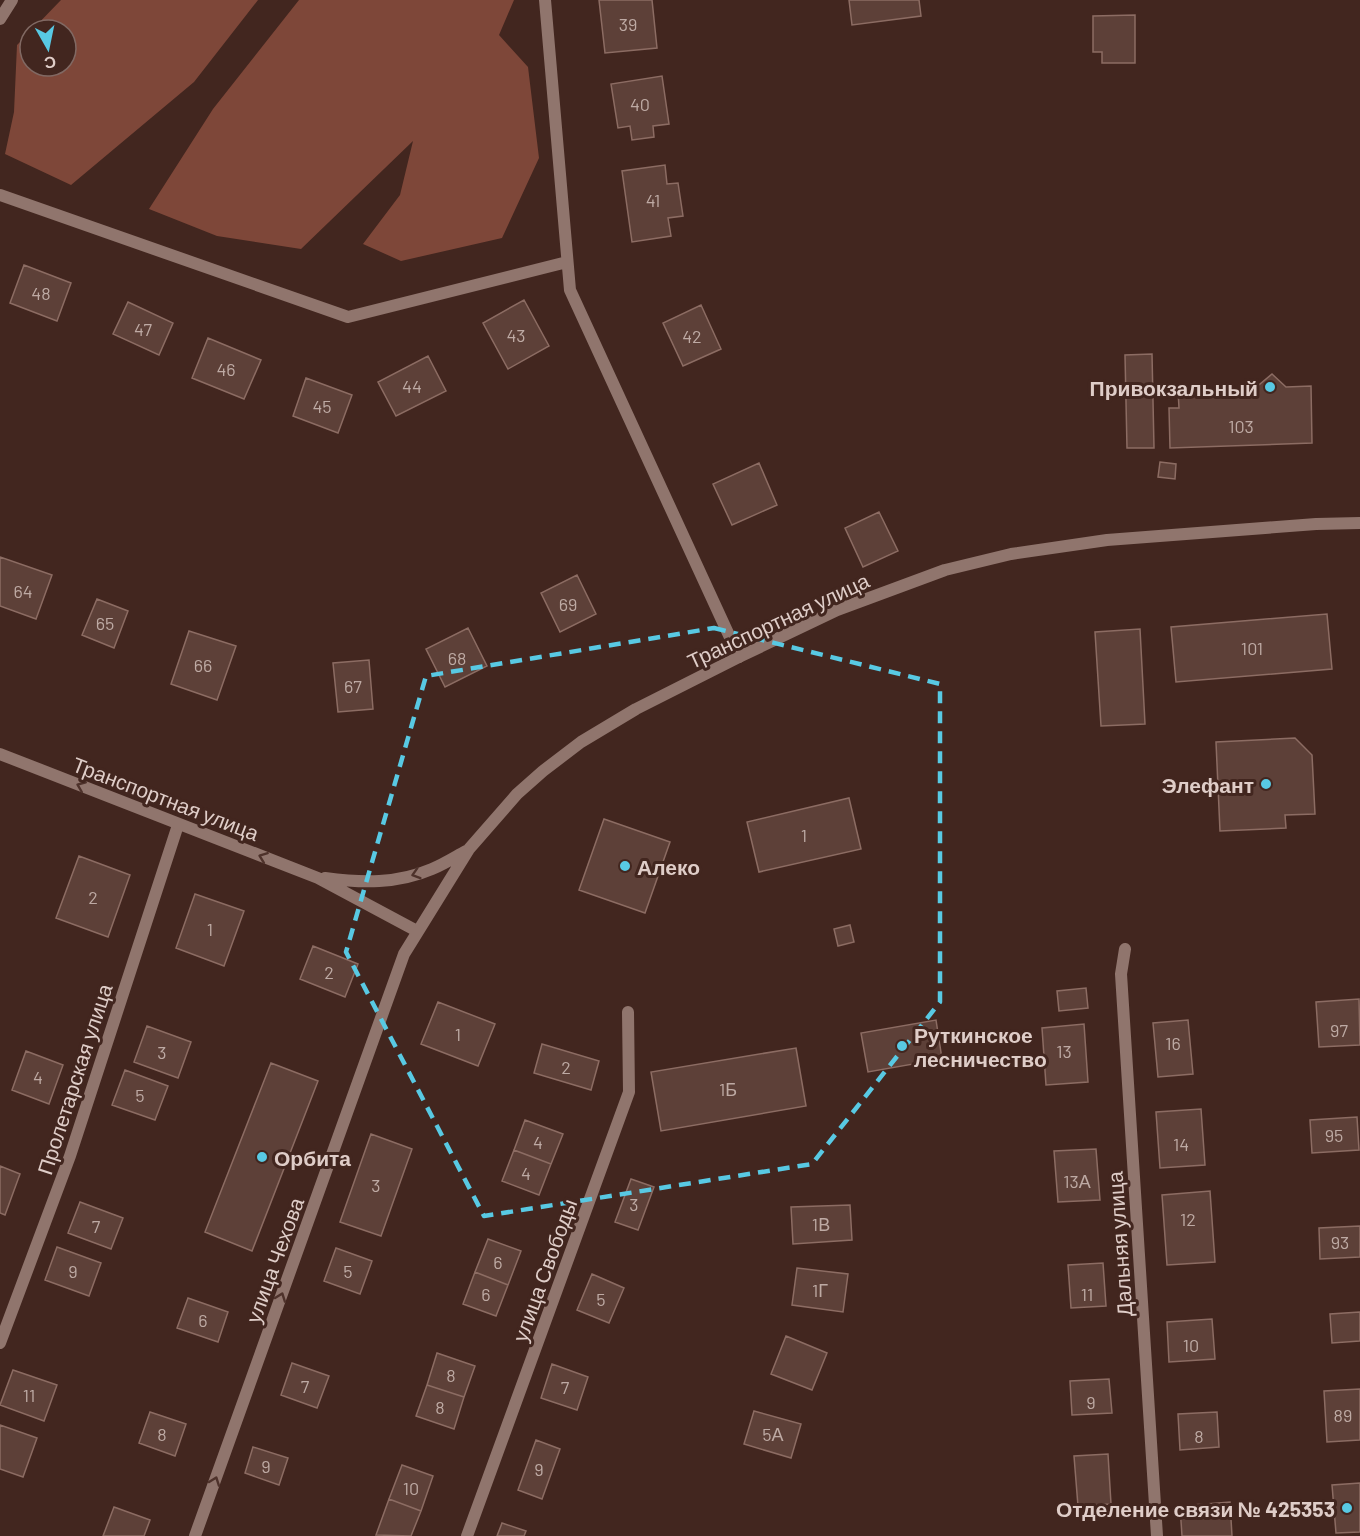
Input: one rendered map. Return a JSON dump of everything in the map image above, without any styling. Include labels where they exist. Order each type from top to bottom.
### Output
[{"type":"street","points":[[0,19],[12,0]]},
{"type":"street","points":[[545,0],[570,290],[739,657]]},
{"type":"street","points":[[0,195],[348,317],[567,262]]},
{"type":"street","name":"Транспортная улица","points":[[417,931],[469,849],[517,794],[543,771],[581,742],[636,709],[837,610],[945,570],[1011,554],[1107,540],[1161,535],[1360,523]]},
{"type":"street","name":"Транспортная улица","points":[[0,754],[318,878]]},
{"type":"street","name":"Пролетарская улица","points":[[0,1343],[70,1156],[178,825]]},
{"type":"street","points":[[318,878],[360,883],[398,880],[432,869],[469,849]]},
{"type":"street","points":[[318,878],[417,931]]},
{"type":"street","name":"улица Чехова","points":[[195,1536],[404,954],[417,931]]},
{"type":"street","name":"Дальняя улица","points":[[1125,949],[1121,974],[1157,1536]]},
{"type":"street","name":"улица Свободы","points":[[467,1536],[629,1092],[628,1012]]},
{"type":"highlighted area","points":[[714,628],[940,684],[940,1002],[812,1164],[484,1216],[346,952],[426,676]]},
{"type":"shaded area","points":[[61,0],[258,0],[194,82],[71,185],[5,154],[14,112],[17,45],[18,78],[78,78],[78,18],[44,18]]},
{"type":"shaded area","points":[[299,0],[514,0],[499,35],[528,67],[539,158],[502,238],[401,261],[363,244],[400,195],[413,141],[301,249],[217,236],[149,209],[213,109]]},
{"type":"building","points":[[599,0],[652,0],[657,48],[605,53]]},
{"type":"building","points":[[849,0],[919,0],[921,16],[852,25]]},
{"type":"building","points":[[1135,15],[1135,63],[1102,63],[1102,52],[1093,52],[1093,16]]},
{"type":"building","points":[[662,76],[669,124],[653,126],[654,137],[632,140],[630,126],[618,128],[611,84]]},
{"type":"building","points":[[665,165],[667,184],[678,183],[683,216],[668,218],[671,236],[632,242],[622,171]]},
{"type":"building","points":[[24,265],[71,283],[57,321],[10,303]]},
{"type":"building","points":[[524,300],[549,346],[508,369],[483,323]]},
{"type":"building","points":[[128,302],[173,323],[159,355],[113,334]]},
{"type":"building","points":[[701,305],[721,349],[683,366],[663,323]]},
{"type":"building","points":[[208,338],[261,360],[244,399],[192,378]]},
{"type":"building","points":[[1152,354],[1154,448],[1127,448],[1125,355]]},
{"type":"building","points":[[428,356],[446,391],[396,416],[378,382]]},
{"type":"building","points":[[1272,374],[1286,387],[1311,386],[1312,443],[1170,448],[1169,408],[1179,408],[1178,390],[1254,389]]},
{"type":"building","points":[[306,378],[352,395],[338,433],[293,416]]},
{"type":"building","points":[[1160,462],[1176,464],[1175,479],[1158,477]]},
{"type":"building","points":[[759,463],[777,505],[732,525],[713,484]]},
{"type":"building","points":[[879,512],[898,551],[863,567],[845,528]]},
{"type":"building","points":[[0,557],[52,575],[36,619],[0,606]]},
{"type":"building","points":[[577,575],[596,614],[560,632],[541,593]]},
{"type":"building","points":[[97,599],[128,611],[114,648],[82,635]]},
{"type":"building","points":[[1327,614],[1332,669],[1176,682],[1171,627]]},
{"type":"building","points":[[468,628],[487,666],[445,687],[426,649]]},
{"type":"building","points":[[1140,629],[1145,724],[1101,726],[1095,632]]},
{"type":"building","points":[[189,631],[236,646],[217,700],[171,684]]},
{"type":"building","points":[[369,660],[373,709],[338,712],[333,663]]},
{"type":"building","name":"Элефант","points":[[1295,738],[1312,755],[1315,814],[1285,815],[1286,828],[1220,831],[1216,742]]},
{"type":"building","points":[[849,798],[861,849],[759,872],[747,822]]},
{"type":"building","name":"Алеко","points":[[604,819],[670,842],[645,913],[579,890]]},
{"type":"building","points":[[79,856],[130,875],[108,937],[56,918]]},
{"type":"building","points":[[195,894],[244,911],[224,966],[176,948]]},
{"type":"building","points":[[850,925],[854,942],[838,946],[834,929]]},
{"type":"building","points":[[313,946],[358,964],[345,997],[300,979]]},
{"type":"building","points":[[1086,988],[1088,1008],[1059,1011],[1057,991]]},
{"type":"building","points":[[1359,999],[1360,1045],[1319,1047],[1316,1002]]},
{"type":"building","points":[[438,1002],[495,1024],[478,1066],[421,1044]]},
{"type":"building","name":"Руткинское лесничество","points":[[936,1020],[942,1059],[868,1072],[861,1033]]},
{"type":"building","points":[[1188,1020],[1193,1074],[1158,1077],[1153,1023]]},
{"type":"building","points":[[1084,1024],[1088,1082],[1046,1085],[1042,1028]]},
{"type":"building","points":[[147,1026],[191,1042],[178,1078],[134,1062]]},
{"type":"building","points":[[542,1044],[599,1061],[591,1090],[534,1073]]},
{"type":"building","points":[[796,1048],[806,1106],[661,1131],[651,1072]]},
{"type":"building","points":[[26,1051],[63,1065],[49,1104],[12,1090]]},
{"type":"building","name":"Орбита","points":[[271,1063],[318,1081],[252,1251],[205,1232]]},
{"type":"building","points":[[125,1070],[168,1086],[155,1120],[112,1105]]},
{"type":"building","points":[[1201,1109],[1205,1165],[1160,1168],[1156,1112]]},
{"type":"building","points":[[1357,1117],[1359,1150],[1312,1153],[1310,1120]]},
{"type":"building","points":[[525,1120],[563,1134],[551,1164],[514,1150]]},
{"type":"building","points":[[371,1134],[412,1149],[381,1236],[340,1222]]},
{"type":"building","points":[[1096,1149],[1100,1200],[1058,1202],[1054,1151]]},
{"type":"building","points":[[514,1150],[551,1164],[539,1195],[502,1181]]},
{"type":"building","points":[[0,1166],[20,1174],[5,1215],[0,1213]]},
{"type":"building","points":[[631,1179],[654,1187],[638,1230],[615,1222]]},
{"type":"building","points":[[1210,1191],[1215,1262],[1167,1265],[1162,1195]]},
{"type":"building","points":[[80,1202],[123,1218],[111,1249],[68,1233]]},
{"type":"building","points":[[850,1205],[852,1240],[793,1244],[791,1207]]},
{"type":"building","points":[[1360,1226],[1360,1257],[1320,1259],[1319,1228]]},
{"type":"building","points":[[488,1239],[521,1251],[508,1285],[475,1272]]},
{"type":"building","points":[[57,1247],[101,1263],[89,1296],[45,1280]]},
{"type":"building","points":[[336,1248],[372,1261],[360,1294],[324,1281]]},
{"type":"building","points":[[1103,1263],[1106,1306],[1071,1308],[1068,1265]]},
{"type":"building","points":[[797,1268],[848,1274],[843,1312],[792,1305]]},
{"type":"building","points":[[475,1272],[508,1285],[496,1316],[463,1304]]},
{"type":"building","points":[[592,1274],[624,1288],[609,1323],[577,1310]]},
{"type":"building","points":[[188,1298],[228,1312],[218,1342],[177,1328]]},
{"type":"building","points":[[1360,1312],[1360,1341],[1332,1343],[1330,1314]]},
{"type":"building","points":[[1212,1319],[1215,1359],[1169,1362],[1167,1322]]},
{"type":"building","points":[[786,1336],[827,1353],[812,1390],[771,1374]]},
{"type":"building","points":[[437,1353],[475,1366],[464,1397],[427,1385]]},
{"type":"building","points":[[292,1363],[329,1376],[317,1408],[281,1395]]},
{"type":"building","points":[[552,1364],[588,1377],[577,1410],[541,1398]]},
{"type":"building","points":[[13,1370],[57,1385],[44,1421],[0,1405]]},
{"type":"building","points":[[1109,1379],[1112,1413],[1072,1415],[1070,1381]]},
{"type":"building","points":[[427,1385],[464,1397],[454,1429],[416,1416]]},
{"type":"building","points":[[1360,1389],[1360,1440],[1327,1442],[1324,1391]]},
{"type":"building","points":[[754,1411],[801,1424],[791,1458],[744,1444]]},
{"type":"building","points":[[150,1412],[186,1424],[175,1456],[139,1443]]},
{"type":"building","points":[[1217,1412],[1219,1447],[1180,1450],[1178,1414]]},
{"type":"building","points":[[0,1425],[37,1438],[23,1477],[0,1469]]},
{"type":"building","points":[[536,1440],[560,1449],[542,1499],[518,1490]]},
{"type":"building","points":[[253,1447],[288,1458],[279,1485],[245,1473]]},
{"type":"building","points":[[1108,1454],[1111,1504],[1078,1506],[1074,1456]]},
{"type":"building","points":[[402,1465],[433,1476],[421,1511],[389,1499]]},
{"type":"building","name":"Отделение связи № 425353","points":[[1360,1483],[1360,1532],[1336,1533],[1332,1485]]},
{"type":"building","points":[[389,1499],[421,1511],[411,1536],[376,1535]]},
{"type":"building","points":[[1230,1502],[1232,1536],[1182,1536],[1180,1506]]},
{"type":"building","points":[[114,1507],[150,1520],[144,1536],[103,1536]]},
{"type":"building","points":[[502,1523],[526,1531],[524,1536],[497,1536]]},
{"type":"place","name":"Привокзальный","points":[[1270,387]]},
{"type":"place","name":"Элефант","points":[[1266,784]]},
{"type":"place","name":"Алеко","points":[[625,866]]},
{"type":"place","name":"Руткинское лесничество","points":[[902,1046]]},
{"type":"place","name":"Орбита","points":[[262,1157]]},
{"type":"place","name":"Отделение связи № 425353","points":[[1347,1508]]}]
